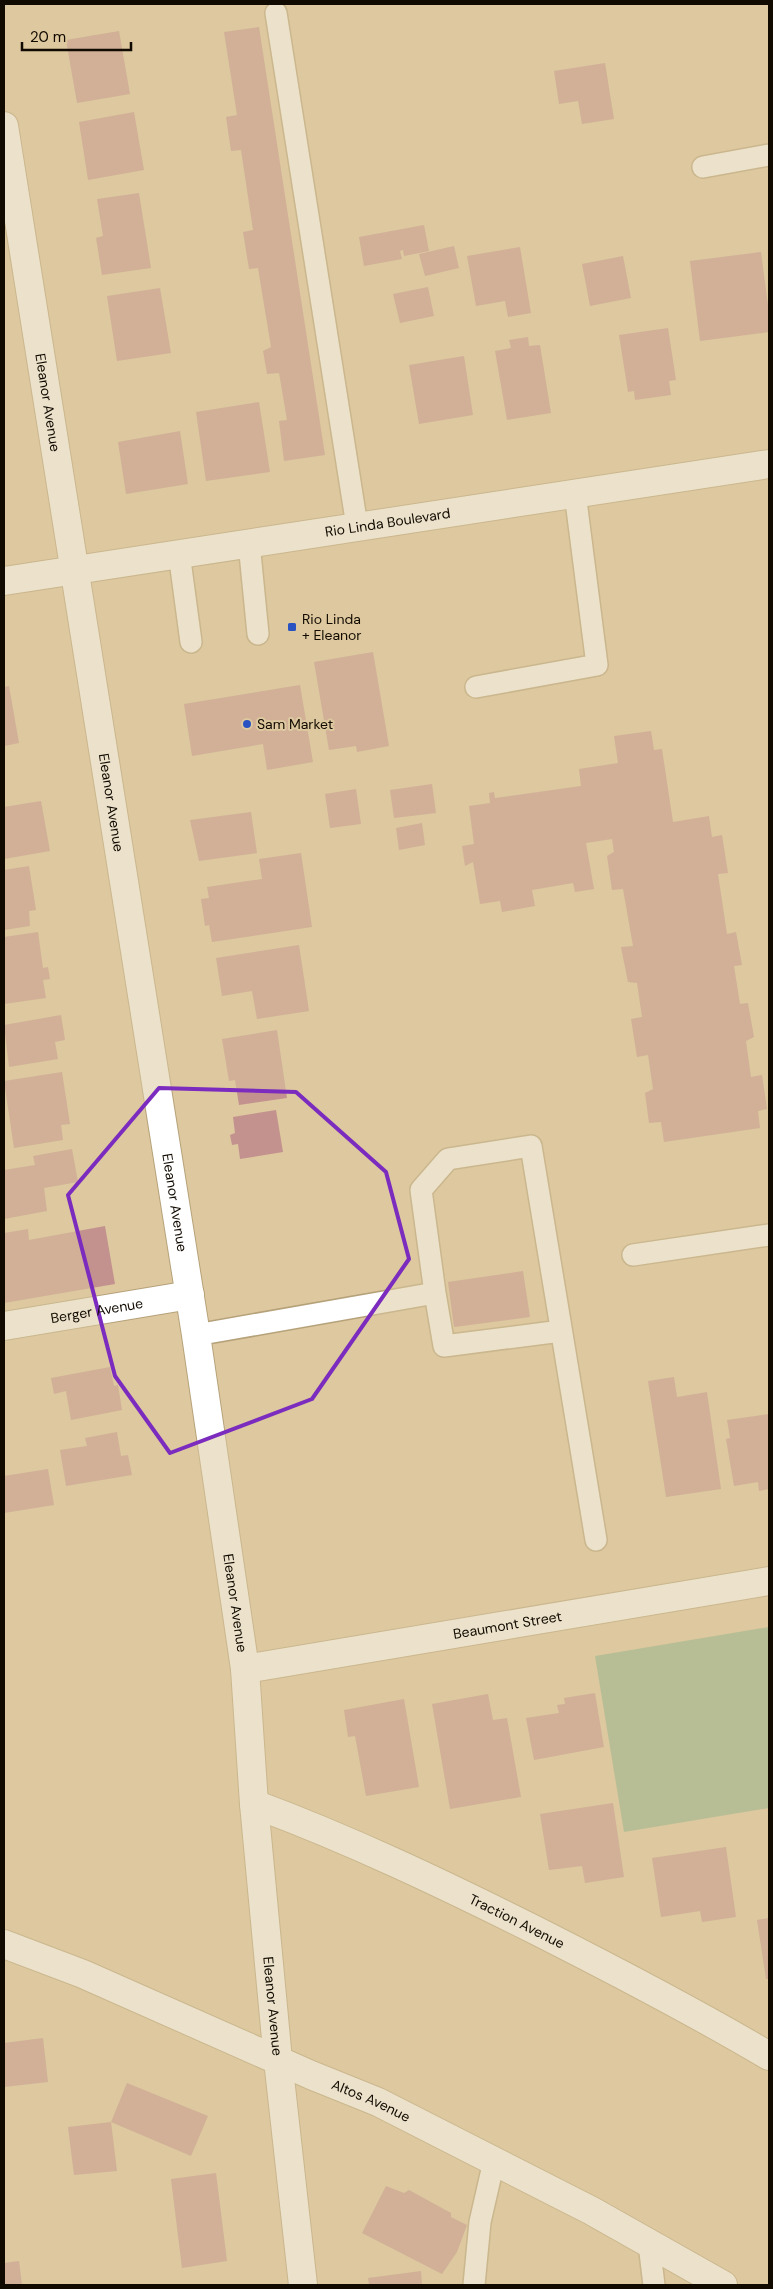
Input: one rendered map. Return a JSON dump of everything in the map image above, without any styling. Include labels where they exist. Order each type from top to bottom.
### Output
[{"type":"street","name":"Eleanor Avenue","points":[[4,126],[190,1295],[245,1668],[254,1804],[278,2060],[303,2285]]},
{"type":"street","name":"Rio Linda Boulevard","points":[[4,581],[769,464]]},
{"type":"street","name":"Berger Avenue","points":[[4,1326],[190,1295]]},
{"type":"street","name":"Beaumont Street","points":[[245,1668],[769,1581]]},
{"type":"street","name":"Traction Avenue","points":[[254,1804],[315,1827],[415,1870],[632,1981],[769,2056]]},
{"type":"street","name":"Altos Avenue","points":[[4,1944],[83,1974],[378,2102],[592,2211],[723,2285]]},
{"type":"lane","points":[[276,13],[357,526]]},
{"type":"lane","points":[[703,167],[769,155]]},
{"type":"lane","points":[[476,687],[598,665],[575,493]]},
{"type":"lane","points":[[249,543],[258,634]]},
{"type":"lane","points":[[179,553],[191,642]]},
{"type":"lane","points":[[561,1331],[444,1346],[421,1190],[448,1160],[531,1146],[596,1540]]},
{"type":"lane","points":[[633,1255],[769,1235]]},
{"type":"lane","points":[[196,1335],[435,1294]]},
{"type":"lane","points":[[474,2285],[480,2222],[494,2161]]},
{"type":"lane","points":[[650,2244],[654,2285]]},
{"type":"highlighted area","points":[[159,1088],[296,1092],[386,1172],[409,1259],[312,1399],[170,1453],[115,1376],[68,1195]]},
{"type":"green space","points":[[769,1627],[769,1808],[624,1832],[595,1656]]},
{"type":"building","points":[[259,27],[325,455],[284,461],[279,421],[287,420],[279,373],[267,374],[263,351],[271,347],[258,268],[249,269],[243,232],[253,230],[241,150],[231,151],[226,117],[237,115],[224,32]]},
{"type":"building","points":[[119,31],[130,94],[77,103],[66,40]]},
{"type":"building","points":[[605,63],[614,119],[582,124],[578,101],[559,104],[554,71]]},
{"type":"building","points":[[134,112],[144,170],[88,180],[79,122]]},
{"type":"building","points":[[139,193],[151,268],[102,275],[96,238],[103,236],[97,199]]},
{"type":"building","points":[[424,225],[429,251],[404,256],[403,250],[400,251],[402,259],[364,266],[359,237]]},
{"type":"building","points":[[454,246],[459,268],[425,276],[419,254]]},
{"type":"building","points":[[520,247],[531,313],[508,317],[505,301],[476,306],[467,256]]},
{"type":"building","points":[[761,252],[769,313],[769,332],[700,341],[690,261]]},
{"type":"building","points":[[623,256],[631,298],[590,306],[582,264]]},
{"type":"building","points":[[428,287],[434,316],[400,323],[393,294]]},
{"type":"building","points":[[160,288],[171,353],[117,361],[107,296]]},
{"type":"building","points":[[668,328],[676,380],[669,381],[671,395],[635,400],[634,391],[628,392],[619,335]]},
{"type":"building","points":[[528,337],[529,346],[540,345],[551,413],[507,420],[495,351],[511,348],[509,340]]},
{"type":"building","points":[[464,356],[473,415],[419,424],[409,365]]},
{"type":"building","points":[[259,402],[270,472],[206,481],[196,412]]},
{"type":"building","points":[[180,431],[188,484],[126,494],[118,442]]},
{"type":"building","points":[[373,652],[389,746],[357,752],[356,746],[329,750],[314,662]]},
{"type":"building","name":"Sam Market","points":[[300,685],[313,762],[267,770],[263,744],[192,756],[184,704]]},
{"type":"building","points":[[9,686],[19,743],[4,746],[4,687]]},
{"type":"building","points":[[651,731],[654,750],[662,749],[673,822],[709,816],[712,837],[722,835],[728,873],[718,874],[727,934],[736,932],[742,965],[734,966],[740,1004],[748,1003],[754,1037],[746,1041],[751,1077],[762,1075],[767,1109],[758,1111],[760,1128],[664,1142],[661,1122],[649,1123],[645,1093],[653,1089],[648,1055],[637,1057],[631,1019],[642,1017],[637,983],[628,982],[621,947],[633,946],[623,889],[612,890],[607,856],[614,852],[612,839],[586,843],[594,889],[575,892],[573,883],[532,890],[535,906],[502,912],[500,901],[480,904],[473,862],[465,866],[462,846],[474,844],[469,806],[490,803],[489,793],[494,792],[495,798],[581,786],[579,769],[618,763],[614,736]]},
{"type":"building","points":[[432,784],[436,813],[394,818],[390,790]]},
{"type":"building","points":[[356,789],[361,824],[330,828],[325,794]]},
{"type":"building","points":[[41,801],[50,851],[4,859],[4,807]]},
{"type":"building","points":[[251,812],[257,853],[199,861],[190,820]]},
{"type":"building","points":[[422,823],[425,845],[399,850],[396,828]]},
{"type":"building","points":[[301,853],[312,927],[212,942],[209,925],[205,926],[201,899],[209,898],[207,887],[262,879],[259,859]]},
{"type":"building","points":[[29,866],[36,910],[29,911],[30,926],[4,930],[4,870]]},
{"type":"building","points":[[38,932],[43,968],[48,967],[50,979],[43,980],[46,998],[4,1004],[4,937]]},
{"type":"building","points":[[299,945],[309,1011],[257,1019],[252,991],[222,996],[216,958]]},
{"type":"building","points":[[61,1015],[65,1040],[55,1042],[58,1059],[9,1067],[4,1025]]},
{"type":"building","points":[[277,1030],[287,1098],[239,1105],[235,1080],[229,1081],[222,1039]]},
{"type":"building","points":[[62,1072],[70,1124],[61,1125],[63,1140],[14,1148],[4,1081]]},
{"type":"building","points":[[276,1110],[283,1152],[240,1159],[238,1144],[232,1145],[230,1135],[235,1133],[233,1117]]},
{"type":"building","points":[[72,1149],[78,1182],[44,1188],[47,1211],[4,1219],[4,1170],[35,1165],[33,1156]]},
{"type":"building","points":[[105,1226],[115,1284],[4,1303],[4,1233],[28,1229],[29,1240]]},
{"type":"building","points":[[523,1271],[530,1317],[454,1327],[448,1282]]},
{"type":"building","points":[[110,1367],[114,1386],[118,1385],[122,1410],[71,1420],[66,1391],[54,1394],[51,1378]]},
{"type":"building","points":[[674,1377],[677,1397],[707,1392],[721,1489],[666,1497],[648,1381]]},
{"type":"building","points":[[769,1414],[769,1489],[759,1491],[758,1482],[734,1486],[726,1439],[730,1438],[727,1420]]},
{"type":"building","points":[[117,1432],[121,1456],[128,1455],[132,1475],[66,1486],[60,1450],[87,1446],[85,1438]]},
{"type":"building","points":[[48,1469],[54,1505],[4,1513],[4,1476]]},
{"type":"building","points":[[595,1693],[604,1747],[534,1760],[526,1718],[559,1713],[557,1705],[565,1704],[564,1698]]},
{"type":"building","points":[[488,1694],[493,1720],[507,1718],[521,1797],[450,1809],[432,1704]]},
{"type":"building","points":[[404,1699],[419,1787],[366,1796],[355,1736],[348,1737],[344,1710]]},
{"type":"building","points":[[613,1803],[624,1877],[585,1883],[582,1866],[549,1870],[540,1814]]},
{"type":"building","points":[[726,1847],[736,1917],[702,1922],[700,1911],[661,1917],[652,1858]]},
{"type":"building","points":[[769,1918],[769,1979],[766,1979],[757,1920]]},
{"type":"building","points":[[43,2038],[48,2082],[4,2087],[4,2043]]},
{"type":"building","points":[[127,2083],[208,2116],[191,2156],[111,2122]]},
{"type":"building","points":[[111,2122],[117,2171],[74,2175],[68,2127]]},
{"type":"building","points":[[216,2173],[227,2261],[182,2268],[171,2179]]},
{"type":"building","points":[[386,2186],[404,2193],[409,2190],[451,2213],[451,2217],[467,2225],[457,2252],[442,2274],[362,2233]]},
{"type":"building","points":[[19,2261],[22,2285],[4,2285],[4,2263]]},
{"type":"building","points":[[421,2271],[422,2285],[369,2285],[368,2278]]},
{"type":"place","name":"Rio Linda + Eleanor","points":[[292,627]]},
{"type":"place","name":"Sam Market","points":[[247,724]]}]
